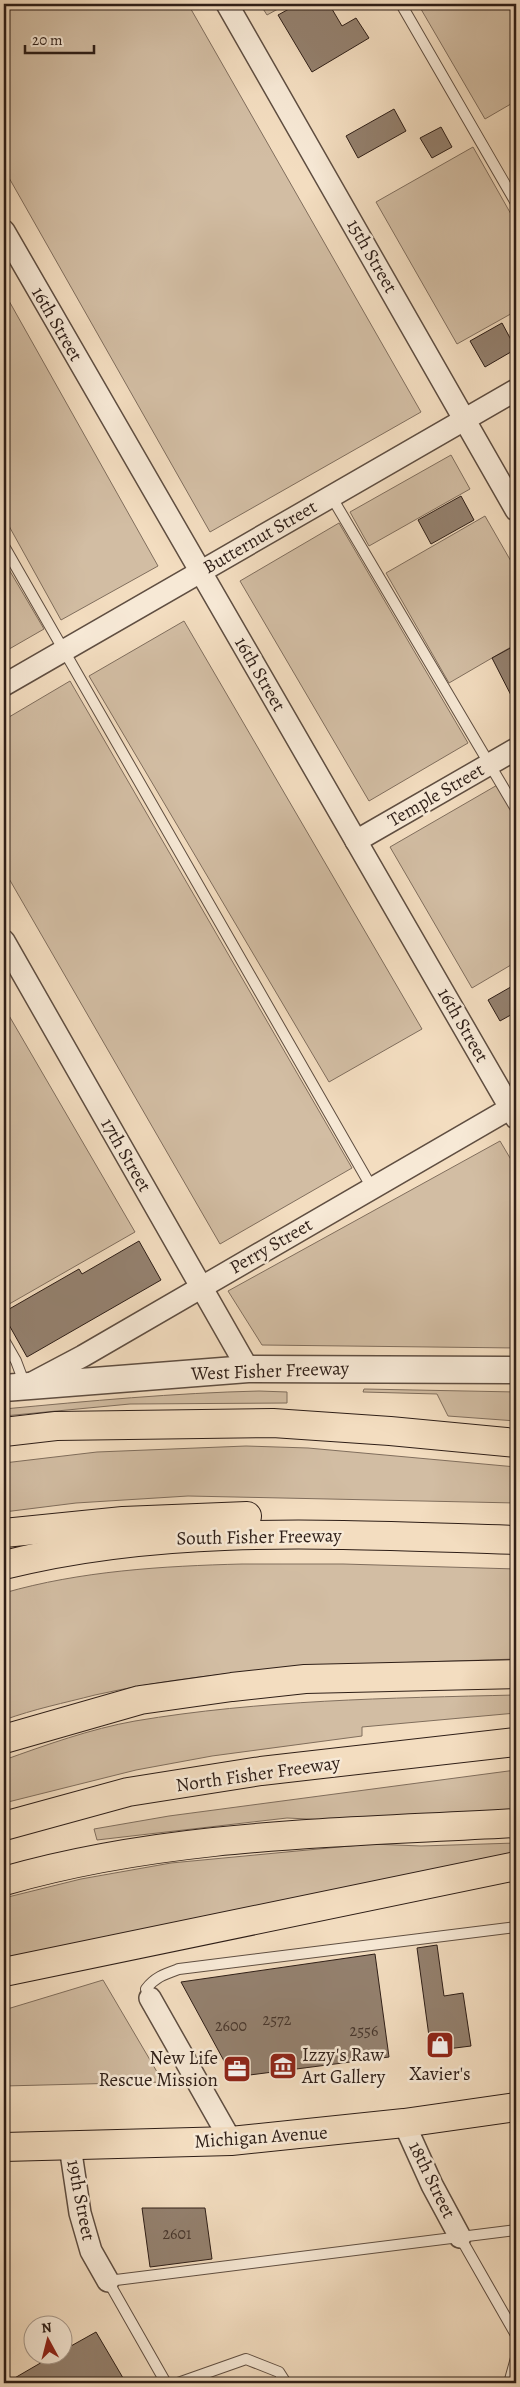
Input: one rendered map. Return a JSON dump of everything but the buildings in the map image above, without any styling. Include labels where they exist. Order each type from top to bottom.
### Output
[{"type":"main road","points":[[4,1432],[56,1426],[273,1423],[390,1431],[516,1443]]},
{"type":"main road","points":[[4,1445],[133,1425]]},
{"type":"main road","points":[[4,1533],[122,1521],[200,1517],[261,1516],[516,1524]]},
{"type":"main road","name":"South Fisher Freeway","points":[[4,1564],[142,1541],[221,1536],[312,1535],[516,1540]]},
{"type":"main road","points":[[4,1739],[140,1700],[232,1687],[305,1679],[516,1674]]},
{"type":"main road","name":"North Fisher Freeway","points":[[4,1826],[128,1792],[261,1771],[516,1742]]},
{"type":"main road","points":[[4,1880],[54,1866],[163,1846],[256,1837],[516,1823]]},
{"type":"main road","points":[[4,1972],[516,1866]]},
{"type":"main road","name":"Michigan Avenue","points":[[4,2147],[231,2141],[404,2123],[516,2107]]},
{"type":"street","name":"15th Street","points":[[227,4],[466,418],[516,510]]},
{"type":"street","name":"16th Street","points":[[4,231],[514,1111]]},
{"type":"street","name":"Butternut Street","points":[[4,685],[516,390]]},
{"type":"street","name":"Temple Street","points":[[356,840],[516,749]]},
{"type":"street","name":"17th Street","points":[[4,941],[248,1369]]},
{"type":"street","name":"Perry Street","points":[[14,1387],[83,1356],[372,1188],[514,1111]]},
{"type":"street","name":"West Fisher Freeway","points":[[14,1387],[248,1369],[516,1370]]},
{"type":"street","points":[[150,1998],[231,2141]]},
{"type":"street","name":"18th Street","points":[[404,2123],[432,2185],[460,2237]]},
{"type":"street","name":"19th Street","points":[[70,2146],[80,2213],[91,2251],[108,2281]]},
{"type":"lane","points":[[401,4],[516,203]]},
{"type":"lane","points":[[331,496],[516,809]]},
{"type":"lane","points":[[4,546],[372,1188]]},
{"type":"lane","points":[[4,1340],[16,1361],[14,1387]]},
{"type":"lane","points":[[150,1998],[146,1989],[152,1981],[179,1969],[516,1927]]},
{"type":"lane","points":[[166,2383],[108,2281],[516,2230]]},
{"type":"lane","points":[[460,2237],[516,2334]]},
{"type":"lane","points":[[509,2383],[516,2358]]},
{"type":"lane","points":[[178,2383],[246,2359],[279,2372],[286,2383]]},
{"type":"shaded area","points":[[4,4],[188,4],[421,412],[210,532],[4,169]]},
{"type":"shaded area","points":[[260,4],[287,4],[267,15]]},
{"type":"shaded area","points":[[418,4],[516,4],[516,101],[485,119]]},
{"type":"shaded area","points":[[473,147],[516,223],[516,311],[457,344],[376,202]]},
{"type":"shaded area","points":[[4,292],[158,566],[61,620],[4,517]]},
{"type":"shaded area","points":[[451,455],[470,489],[369,546],[350,512]]},
{"type":"shaded area","points":[[485,516],[516,570],[516,644],[449,683],[386,573]]},
{"type":"shaded area","points":[[339,523],[468,743],[369,801],[240,581]]},
{"type":"shaded area","points":[[4,561],[44,629],[4,652]]},
{"type":"shaded area","points":[[184,621],[422,1029],[329,1082],[89,676]]},
{"type":"shaded area","points":[[70,681],[352,1168],[220,1244],[4,870],[4,720]]},
{"type":"shaded area","points":[[499,784],[516,814],[516,962],[472,988],[390,847]]},
{"type":"shaded area","points":[[4,1007],[135,1232],[4,1307]]},
{"type":"shaded area","points":[[500,1141],[516,1168],[516,1348],[262,1345],[228,1291]]},
{"type":"shaded area","points":[[364,1389],[516,1392],[516,1421],[448,1416],[437,1394],[363,1392]]},
{"type":"shaded area","points":[[259,1391],[287,1392],[287,1403],[130,1404],[4,1416],[4,1409],[163,1395]]},
{"type":"shaded area","points":[[246,1446],[308,1448],[516,1467],[516,1503],[188,1496],[76,1503],[4,1512],[4,1463],[97,1452]]},
{"type":"shaded area","points":[[242,1564],[343,1564],[516,1569],[516,1659],[304,1667],[199,1677],[95,1695],[38,1709],[4,1720],[4,1593],[62,1579],[122,1571]]},
{"type":"shaded area","points":[[516,1695],[516,1713],[362,1727],[362,1736],[212,1756],[136,1770],[4,1803],[4,1760],[68,1738],[118,1724],[182,1714],[277,1704]]},
{"type":"shaded area","points":[[516,1770],[516,1813],[371,1822],[287,1818],[97,1840],[94,1829],[169,1816]]},
{"type":"shaded area","points":[[516,1843],[516,1856],[4,1958],[4,1898],[81,1879],[171,1863],[371,1844],[421,1846]]},
{"type":"shaded area","points":[[103,1980],[163,2082],[4,2086],[4,2010]]},
{"type":"place","name":"Xavier's","points":[[440,2045]]},
{"type":"place","name":"Izzy's Raw Art Gallery","points":[[283,2066]]},
{"type":"place","name":"New Life Rescue Mission","points":[[237,2069]]}]
